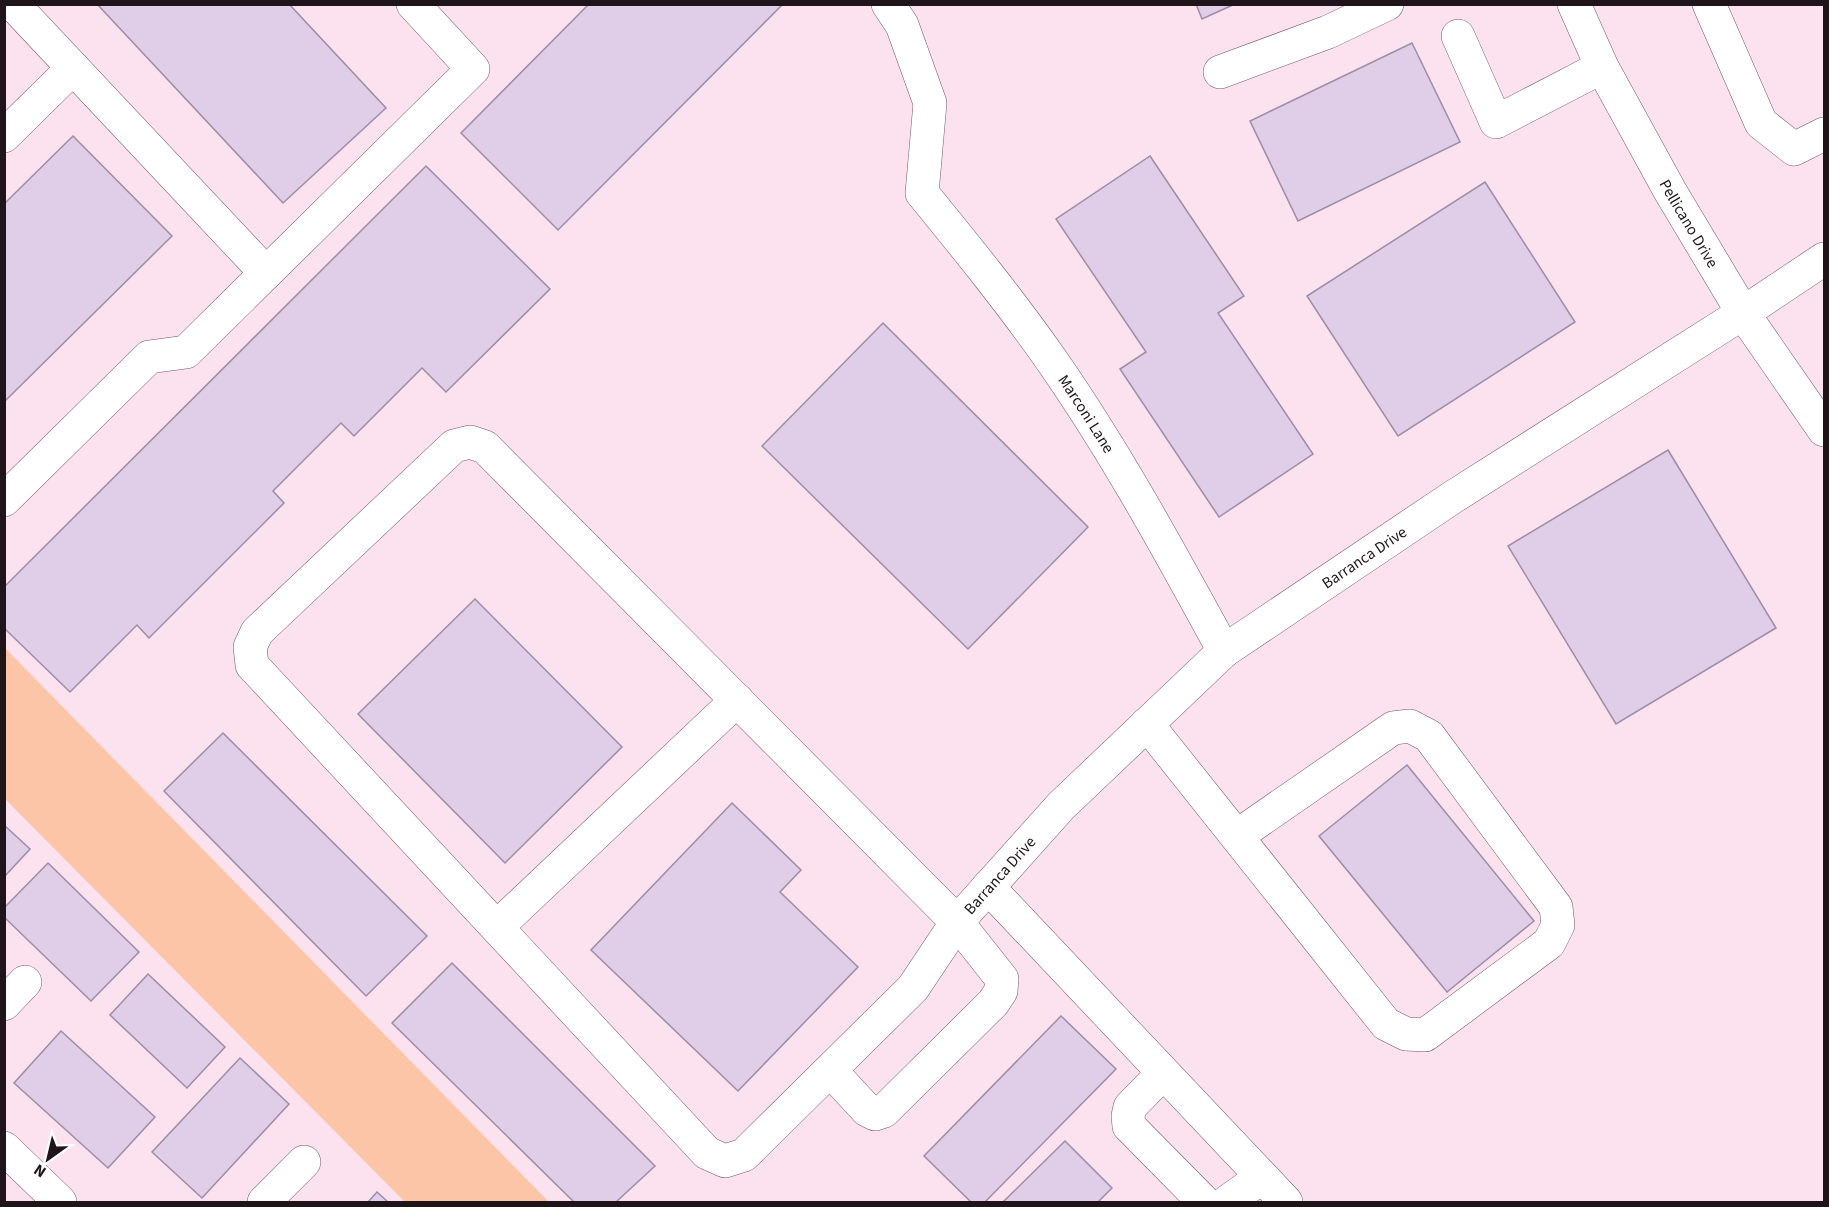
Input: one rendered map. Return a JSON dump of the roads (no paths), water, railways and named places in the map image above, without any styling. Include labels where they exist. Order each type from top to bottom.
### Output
[{"type":"street","points":[[13,4],[266,273]]},
{"type":"street","points":[[4,500],[149,357],[186,352],[473,69],[413,4]]},
{"type":"street","name":"Marconi Lane","points":[[888,4],[902,25],[930,103],[922,193],[988,274],[1051,360],[1169,550],[1224,651]]},
{"type":"street","points":[[1220,72],[1328,32],[1387,4]]},
{"type":"street","name":"Pellicano Drive","points":[[1574,4],[1602,66],[1670,191],[1743,314],[1824,430]]},
{"type":"street","points":[[1709,4],[1761,123],[1794,149],[1824,134]]},
{"type":"street","points":[[1458,36],[1496,122],[1602,66]]},
{"type":"street","points":[[4,136],[73,68]]},
{"type":"street","name":"Barranca Drive","points":[[830,1070],[867,1110],[875,1114],[884,1111],[993,1003],[1000,991],[1002,979],[957,922],[485,447],[470,442],[454,446],[257,632],[250,646],[252,665],[707,1153],[725,1161],[744,1155],[830,1070],[913,988],[957,922],[1061,806],[1224,651],[1453,497],[1743,314],[1824,259]]},
{"type":"street","points":[[497,927],[737,700]]},
{"type":"street","points":[[1147,724],[1386,1023],[1406,1034],[1425,1035],[1549,944],[1558,925],[1556,907],[1436,745],[1429,736],[1410,726],[1393,728],[1237,836]]},
{"type":"street","points":[[988,887],[1286,1203]]},
{"type":"street","points":[[1163,1072],[1130,1107],[1129,1126],[1204,1203]]},
{"type":"street","points":[[7,1157],[60,1203]]},
{"type":"street","points":[[264,1203],[304,1162]]},
{"type":"street","points":[[1227,1203],[1262,1177]]}]
